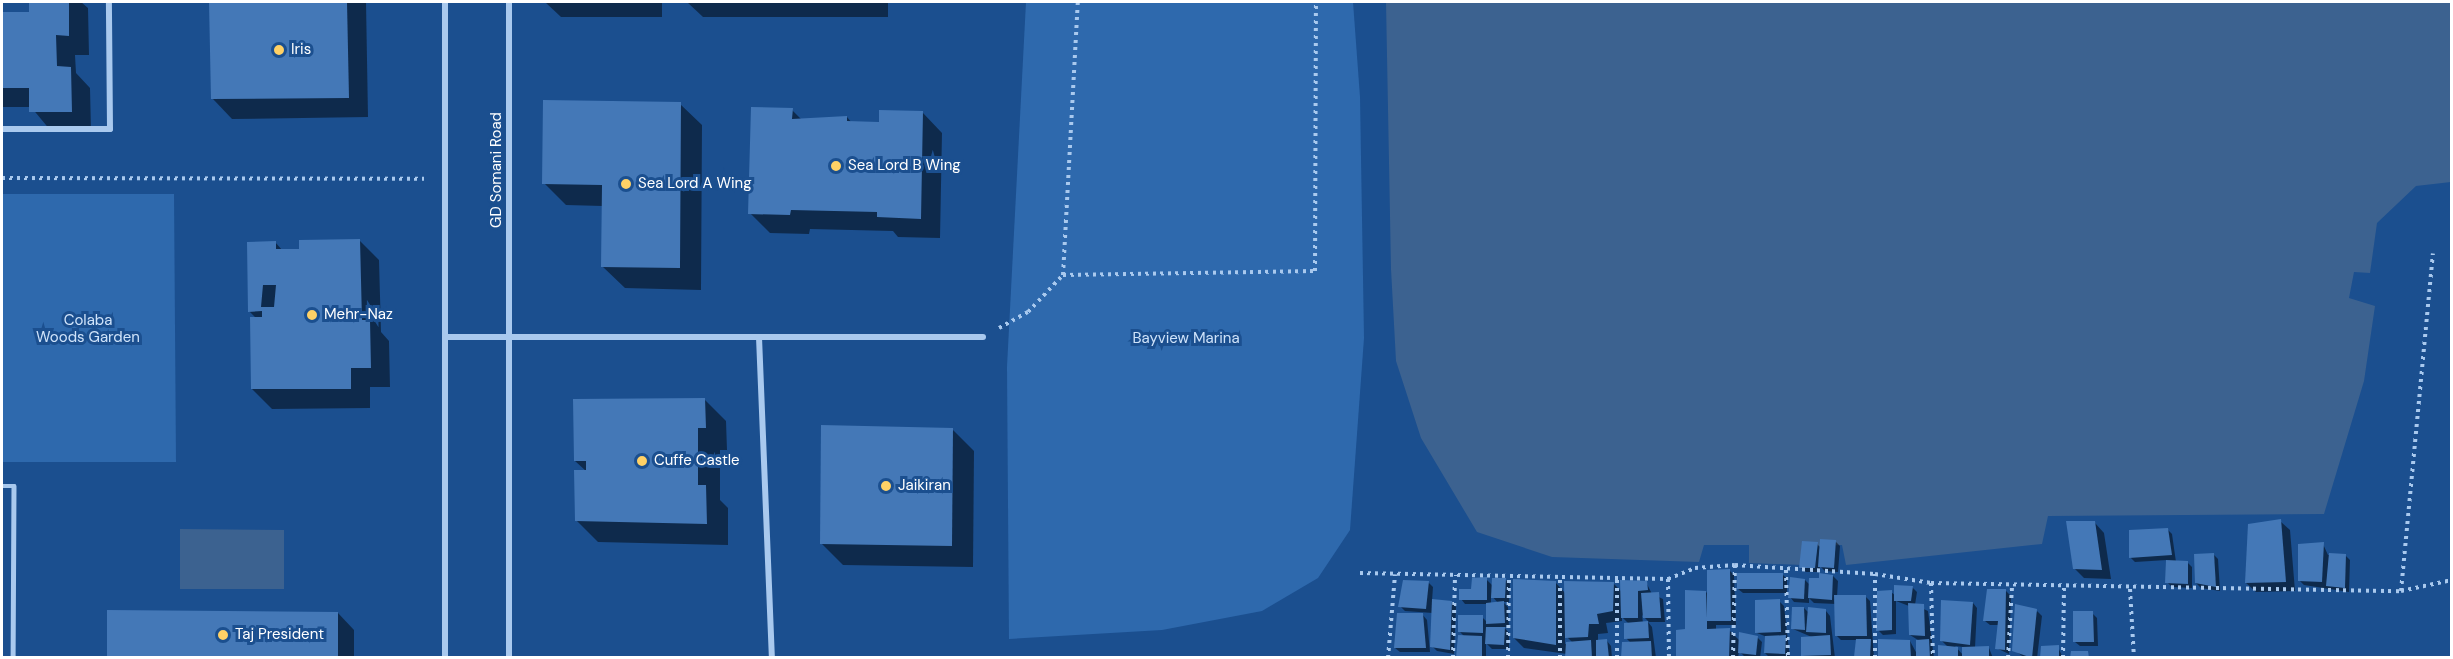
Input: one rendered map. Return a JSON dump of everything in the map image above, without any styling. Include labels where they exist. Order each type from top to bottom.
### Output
[{"type":"street","points":[[2,129],[110,129],[109,2]]},
{"type":"street","points":[[445,2],[445,657]]},
{"type":"street","name":"GD Somani Road","points":[[508,657],[509,2]]},
{"type":"street","points":[[445,337],[983,337]]},
{"type":"street","points":[[759,337],[772,657]]},
{"type":"lane","points":[[2,486],[14,486],[13,657]]},
{"type":"path","points":[[983,337],[1028,312],[1063,275],[1078,2]]},
{"type":"path","points":[[1063,275],[1315,271],[1316,2]]},
{"type":"path","points":[[2,178],[445,180]]},
{"type":"path","points":[[2401,591],[2433,254]]},
{"type":"path","points":[[1360,573],[1668,579],[1695,568],[1735,565],[1875,574],[1932,583],[2064,588],[2401,591],[2451,580]]},
{"type":"path","points":[[1733,657],[1735,565]]},
{"type":"path","points":[[1786,570],[1788,657]]},
{"type":"path","points":[[1388,657],[1395,574]]},
{"type":"path","points":[[1875,574],[1875,657]]},
{"type":"path","points":[[1453,657],[1455,575]]},
{"type":"path","points":[[1508,657],[1509,576]]},
{"type":"path","points":[[1560,577],[1560,657]]},
{"type":"path","points":[[1617,578],[1617,657]]},
{"type":"path","points":[[1668,579],[1669,657]]},
{"type":"path","points":[[1932,583],[1933,657]]},
{"type":"path","points":[[2007,657],[2012,586]]},
{"type":"path","points":[[2063,657],[2064,588]]},
{"type":"path","points":[[2130,589],[2134,657]]},
{"type":"green space","name":"Bayview Marina","points":[[1026,2],[1353,2],[1360,97],[1364,338],[1350,530],[1318,578],[1262,611],[1162,630],[1009,639],[1007,367]]},
{"type":"green space","name":"Colaba Woods Garden","points":[[2,194],[174,194],[176,462],[2,462]]},
{"type":"shaded area","points":[[1386,2],[2451,2],[2451,182],[2416,186],[2377,223],[2370,273],[2354,272],[2349,298],[2375,306],[2364,381],[2324,514],[2048,516],[2042,544],[1846,565],[1842,545],[1804,547],[1803,565],[1749,563],[1749,545],[1704,545],[1699,562],[1552,557],[1477,532],[1421,438],[1396,361],[1391,269]]},
{"type":"shaded area","points":[[180,529],[284,530],[284,589],[180,589]]},
{"type":"building","points":[[29,2],[69,2],[69,36],[56,35],[57,66],[71,67],[72,112],[29,112],[29,88],[2,88],[2,12],[29,12]]},
{"type":"building","name":"Iris","points":[[209,2],[347,2],[349,98],[211,99]]},
{"type":"building","name":"Sea Lord A Wing","points":[[543,100],[681,102],[680,268],[601,267],[602,185],[542,184]]},
{"type":"building","name":"Sea Lord B Wing","points":[[751,107],[793,108],[792,119],[847,116],[847,121],[879,122],[879,110],[923,111],[921,219],[877,217],[877,212],[791,210],[790,215],[748,214]]},
{"type":"building","name":"Mehr-Naz","points":[[360,239],[362,320],[370,320],[371,368],[351,368],[351,389],[251,389],[250,317],[262,317],[262,311],[248,312],[247,242],[276,241],[276,249],[299,249],[299,240]],"holes":[[[263,285],[276,285],[274,307],[261,307]]]},
{"type":"building","name":"Cuffe Castle","points":[[705,398],[706,428],[698,428],[698,485],[706,485],[707,524],[575,521],[574,470],[586,470],[586,461],[574,461],[573,399]]},
{"type":"building","name":"Jaikiran","points":[[821,425],[953,428],[952,546],[820,544]]},
{"type":"building","points":[[2281,519],[2286,582],[2245,583],[2248,524]]},
{"type":"building","points":[[2066,521],[2095,521],[2102,570],[2073,569]]},
{"type":"building","points":[[2168,528],[2172,555],[2129,558],[2129,530]]},
{"type":"building","points":[[1820,539],[1836,540],[1834,568],[1818,567]]},
{"type":"building","points":[[1802,541],[1818,542],[1815,568],[1799,568]]},
{"type":"building","points":[[2324,542],[2322,582],[2298,581],[2298,544]]},
{"type":"building","points":[[2214,553],[2216,587],[2195,583],[2194,554]]},
{"type":"building","points":[[2329,553],[2346,554],[2345,588],[2326,586]]},
{"type":"building","points":[[2166,560],[2188,561],[2188,584],[2165,583]]},
{"type":"building","points":[[1730,569],[1731,621],[1707,621],[1707,629],[1730,628],[1729,658],[1676,658],[1676,630],[1685,629],[1685,590],[1706,591],[1707,618],[1707,570]]},
{"type":"building","points":[[1737,573],[1783,573],[1783,589],[1737,589]]},
{"type":"building","points":[[1819,573],[1833,575],[1832,600],[1808,598],[1809,578],[1819,578]]},
{"type":"building","points":[[1487,577],[1487,600],[1459,600],[1459,589],[1471,589],[1472,578]]},
{"type":"building","points":[[1790,577],[1805,579],[1804,599],[1788,598]]},
{"type":"building","points":[[1492,578],[1506,578],[1505,598],[1491,598]]},
{"type":"building","points":[[1513,579],[1556,581],[1556,645],[1513,638]]},
{"type":"building","points":[[1403,580],[1429,581],[1426,609],[1398,607]]},
{"type":"building","points":[[1620,580],[1647,581],[1648,590],[1638,591],[1638,618],[1621,618]]},
{"type":"building","points":[[1564,581],[1614,582],[1613,611],[1597,614],[1599,624],[1589,624],[1588,637],[1565,638]]},
{"type":"building","points":[[1894,585],[1913,586],[1911,601],[1894,601]]},
{"type":"building","points":[[1987,589],[2006,589],[2005,650],[1995,649],[1998,621],[1983,621]]},
{"type":"building","points":[[1892,590],[1892,630],[1876,631],[1877,591]]},
{"type":"building","points":[[1659,592],[1661,618],[1643,618],[1641,593]]},
{"type":"building","points":[[1834,595],[1866,595],[1867,636],[1835,636]]},
{"type":"building","points":[[1432,599],[1452,601],[1450,650],[1430,647]]},
{"type":"building","points":[[1780,599],[1781,632],[1755,633],[1755,600]]},
{"type":"building","points":[[1941,600],[1973,602],[1970,645],[1940,641]]},
{"type":"building","points":[[1504,601],[1505,623],[1486,624],[1486,603]]},
{"type":"building","points":[[1908,603],[1924,604],[1925,636],[1909,635]]},
{"type":"building","points":[[2015,604],[2037,609],[2032,658],[2012,651]]},
{"type":"building","points":[[1792,607],[1804,607],[1805,630],[1791,629]]},
{"type":"building","points":[[1808,607],[1826,609],[1826,633],[1806,632]]},
{"type":"building","name":"Taj President","points":[[107,610],[338,612],[338,658],[107,658]]},
{"type":"building","points":[[2073,611],[2093,611],[2094,642],[2073,642]]},
{"type":"building","points":[[1397,613],[1423,613],[1426,648],[1394,648]]},
{"type":"building","points":[[1458,615],[1483,615],[1483,633],[1458,632]]},
{"type":"building","points":[[1648,621],[1649,638],[1624,639],[1624,623]]},
{"type":"building","points":[[1486,627],[1505,627],[1504,645],[1485,644]]},
{"type":"building","points":[[1739,632],[1758,636],[1756,655],[1738,653]]},
{"type":"building","points":[[1458,635],[1482,636],[1482,658],[1456,658]]},
{"type":"building","points":[[1786,635],[1785,654],[1764,653],[1765,636]]},
{"type":"building","points":[[1830,635],[1831,655],[1801,656],[1801,637]]},
{"type":"building","points":[[1607,639],[1609,658],[1596,658],[1596,640]]},
{"type":"building","points":[[1856,639],[1871,639],[1870,657],[1854,657]]},
{"type":"building","points":[[1878,639],[1910,640],[1911,658],[1878,657]]},
{"type":"building","points":[[1929,639],[1930,658],[1916,658],[1916,640]]},
{"type":"building","points":[[1591,640],[1592,658],[1565,658],[1566,642]]},
{"type":"building","points":[[1651,641],[1652,658],[1621,658],[1622,642]]},
{"type":"building","points":[[1938,645],[1958,647],[1958,658],[1938,658]]},
{"type":"building","points":[[2059,645],[2059,658],[2040,658],[2041,646]]},
{"type":"building","points":[[1989,646],[1989,658],[1962,658],[1962,647]]},
{"type":"building","points":[[2071,651],[2088,651],[2089,658],[2070,658]]},
{"type":"place","name":"Iris","points":[[279,50]]},
{"type":"place","name":"Sea Lord B Wing","points":[[836,166]]},
{"type":"place","name":"Sea Lord A Wing","points":[[626,184]]},
{"type":"place","name":"Mehr-Naz","points":[[312,315]]},
{"type":"place","name":"Cuffe Castle","points":[[642,461]]},
{"type":"place","name":"Jaikiran","points":[[886,486]]},
{"type":"place","name":"Taj President","points":[[223,635]]}]
